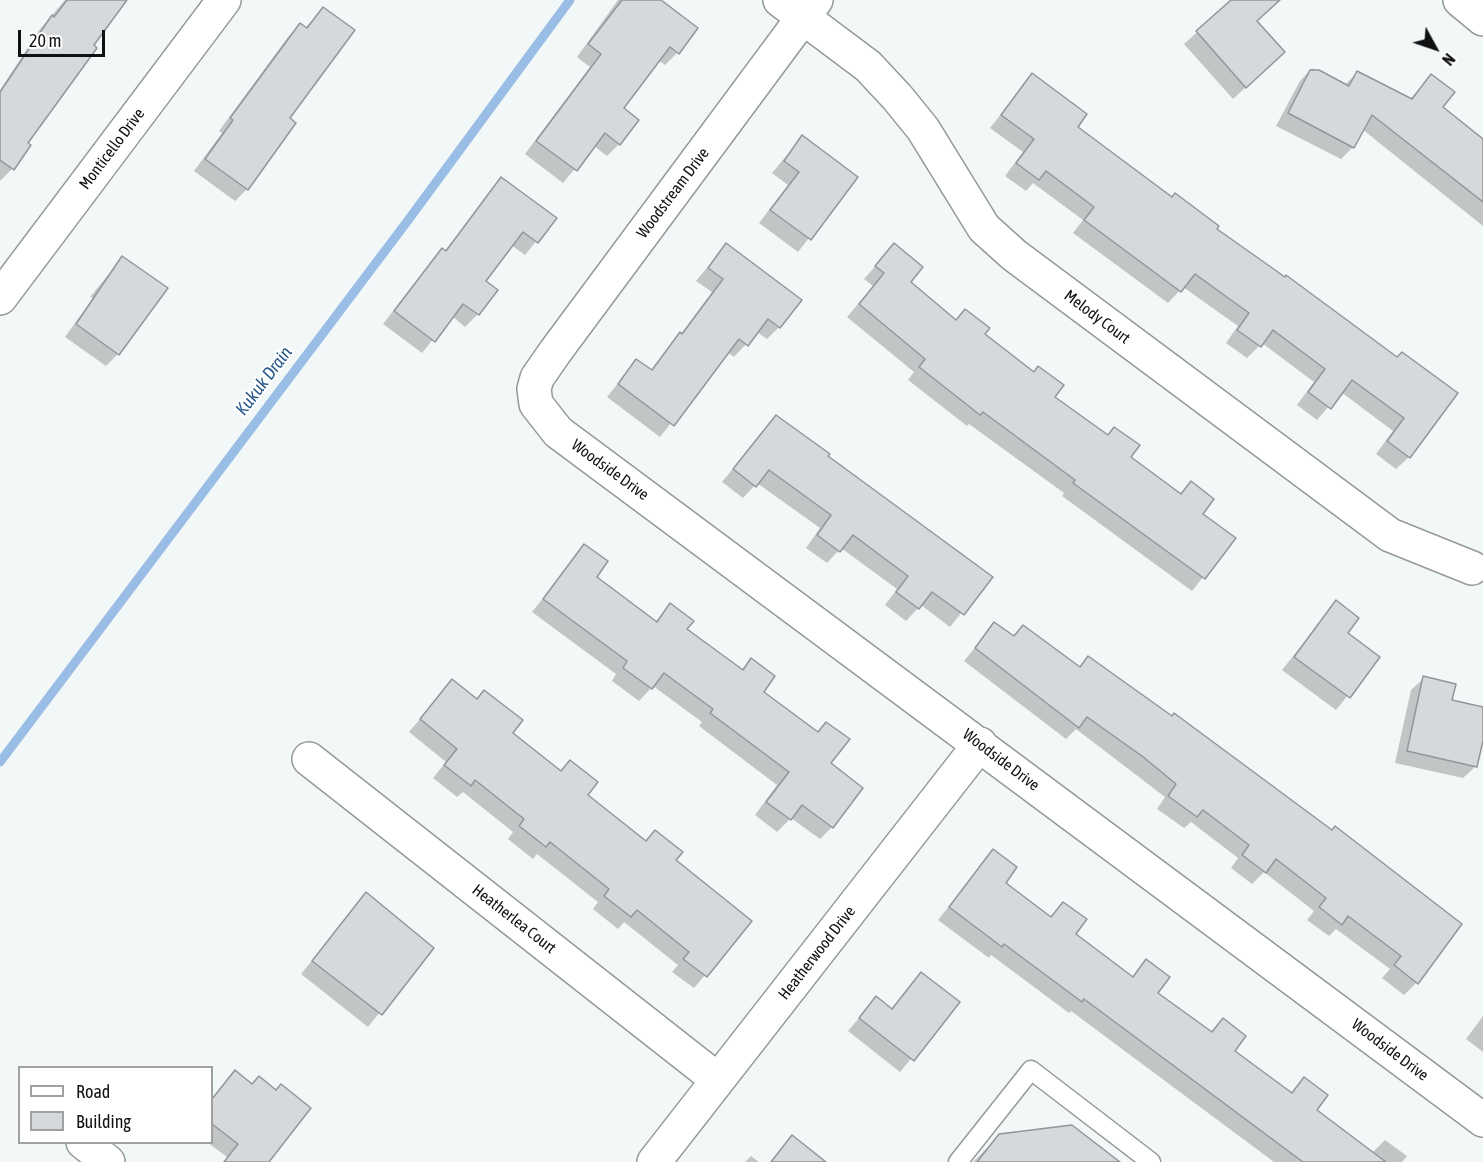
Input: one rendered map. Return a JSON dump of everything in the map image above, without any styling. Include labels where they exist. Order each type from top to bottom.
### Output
[{"type":"street","name":"Monticello Drive","points":[[0,298],[224,0]]},
{"type":"street","points":[[1460,0],[1483,19]]},
{"type":"street","name":"Woodstream Drive","points":[[534,389],[537,378],[799,6]]},
{"type":"street","name":"Melody Court","points":[[799,6],[868,66],[897,97],[922,129],[984,228],[1014,255],[1390,535],[1472,568]]},
{"type":"street","name":"Woodside Drive","points":[[534,389],[536,404],[546,420],[558,432],[1483,1120]]},
{"type":"street","name":"Heatherwood Drive","points":[[654,1162],[980,744]]},
{"type":"street","name":"Heatherlea Court","points":[[309,759],[718,1080]]},
{"type":"street","points":[[84,1144],[108,1162]]},
{"type":"lane","points":[[958,1162],[1031,1070],[1151,1162]]},
{"type":"building","points":[[67,0],[127,0],[94,45],[97,48],[28,143],[31,145],[14,170],[0,160],[0,92],[52,15],[54,17]]},
{"type":"building","points":[[622,0],[661,0],[698,28],[679,54],[670,47],[624,108],[639,120],[620,145],[605,133],[577,171],[536,141],[601,54],[588,44]]},
{"type":"building","points":[[1231,0],[1280,0],[1257,21],[1285,52],[1246,88],[1196,31]]},
{"type":"building","points":[[323,7],[355,30],[290,118],[296,123],[248,190],[205,159],[233,120],[230,118],[300,23],[307,28]]},
{"type":"building","points":[[1310,70],[1319,70],[1349,86],[1357,71],[1412,99],[1431,74],[1455,92],[1443,107],[1483,139],[1483,202],[1372,115],[1354,148],[1288,113]]},
{"type":"building","points":[[1032,73],[1087,114],[1078,127],[1172,197],[1175,193],[1219,226],[1217,229],[1285,277],[1286,275],[1397,357],[1402,352],[1458,393],[1410,458],[1387,441],[1404,418],[1352,380],[1331,409],[1308,392],[1325,369],[1273,330],[1261,347],[1237,330],[1249,313],[1195,274],[1181,292],[1084,220],[1094,207],[1046,171],[1039,180],[1016,163],[1034,139],[1001,115]]},
{"type":"building","points":[[802,135],[858,177],[811,240],[770,210],[799,172],[784,161]]},
{"type":"building","points":[[501,177],[557,218],[538,243],[523,232],[486,281],[498,290],[479,315],[463,304],[435,342],[394,311],[442,248],[446,251]]},
{"type":"building","points":[[726,243],[802,300],[780,328],[768,319],[748,346],[739,339],[674,426],[618,384],[636,359],[652,370],[680,332],[682,334],[723,279],[708,268]]},
{"type":"building","points":[[894,243],[923,267],[911,282],[956,320],[965,309],[990,328],[985,334],[1034,372],[1038,366],[1064,385],[1055,397],[1108,435],[1114,427],[1140,445],[1131,457],[1181,494],[1191,481],[1214,499],[1203,514],[1236,538],[1205,579],[1073,483],[1075,480],[983,412],[980,415],[919,367],[925,359],[859,304],[884,273],[875,266]]},
{"type":"building","points":[[122,256],[168,288],[119,355],[76,324]]},
{"type":"building","points":[[776,415],[993,577],[964,615],[932,592],[919,609],[896,592],[908,576],[853,535],[840,552],[817,535],[831,515],[769,470],[756,487],[733,469]]},
{"type":"building","points":[[584,544],[608,561],[597,577],[657,622],[670,603],[694,621],[687,629],[743,670],[751,658],[775,676],[764,692],[818,732],[826,722],[850,739],[831,763],[863,788],[833,828],[802,805],[791,820],[766,802],[789,772],[710,713],[713,709],[664,673],[652,689],[623,668],[627,661],[543,599]]},
{"type":"building","points":[[1336,600],[1359,618],[1348,633],[1380,657],[1350,698],[1294,657]]},
{"type":"building","points":[[994,622],[1014,636],[1023,625],[1080,667],[1088,656],[1172,716],[1174,713],[1332,830],[1335,826],[1462,924],[1418,984],[1394,965],[1401,956],[1348,916],[1342,925],[1319,907],[1326,898],[1276,859],[1266,873],[1242,855],[1249,845],[1203,810],[1197,817],[1168,796],[1176,784],[1142,756],[1087,717],[1079,728],[975,648]]},
{"type":"building","points":[[1423,676],[1456,684],[1452,700],[1483,707],[1483,741],[1477,767],[1407,751]]},
{"type":"building","points":[[452,679],[477,699],[484,690],[523,720],[513,733],[561,771],[570,760],[598,782],[588,795],[646,841],[655,830],[683,852],[676,860],[752,921],[707,977],[683,959],[689,952],[637,910],[631,917],[604,896],[609,889],[550,842],[546,847],[519,826],[524,819],[475,780],[471,786],[444,765],[457,749],[420,719]]},
{"type":"building","points":[[993,849],[1017,867],[1006,883],[1051,917],[1063,902],[1087,919],[1076,934],[1133,977],[1146,959],[1170,977],[1158,993],[1212,1032],[1223,1018],[1246,1036],[1235,1051],[1292,1093],[1304,1077],[1328,1095],[1317,1110],[1386,1162],[1303,1162],[1084,999],[1082,1002],[1004,944],[1002,947],[949,907]]},
{"type":"building","points":[[366,892],[434,948],[382,1015],[312,961]]},
{"type":"building","points":[[921,972],[960,1002],[914,1061],[859,1018],[876,996],[892,1009]]},
{"type":"building","points":[[235,1070],[252,1084],[259,1076],[276,1090],[281,1084],[311,1108],[269,1162],[224,1162],[238,1144],[213,1125],[213,1098]]},
{"type":"building","points":[[1072,1125],[1120,1162],[977,1162],[999,1134]]},
{"type":"building","points":[[792,1135],[826,1162],[771,1162]]},
{"type":"waterway","name":"Kukuk Drain","points":[[0,762],[409,219],[570,0]]}]
